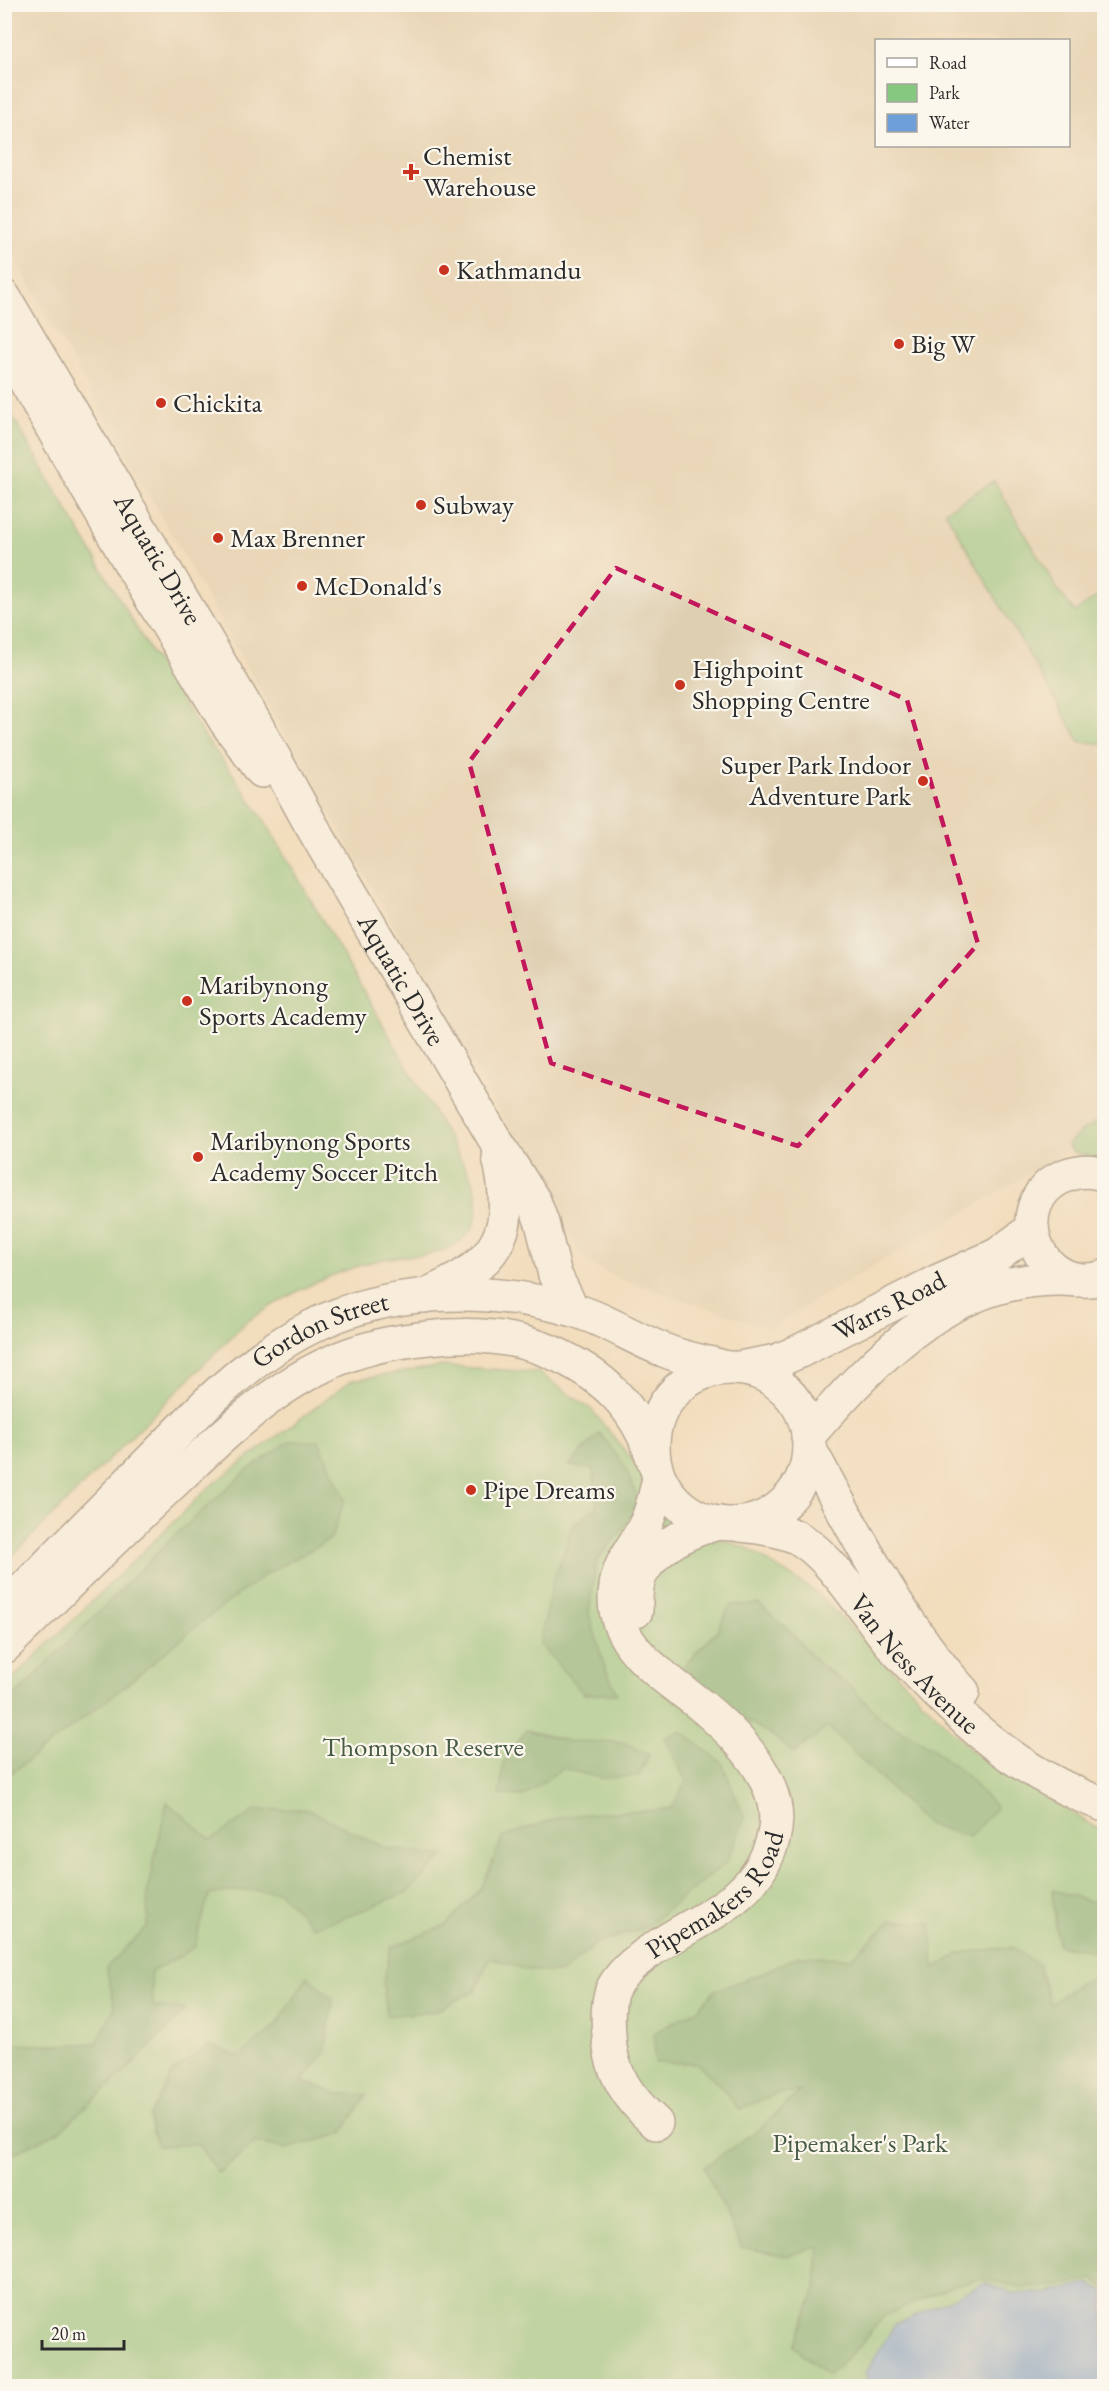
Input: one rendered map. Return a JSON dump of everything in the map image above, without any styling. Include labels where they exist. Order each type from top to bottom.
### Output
[{"type":"street","name":"Aquatic Drive","points":[[4,297],[250,713],[310,823],[494,1138],[534,1202],[542,1223],[555,1275],[572,1309]]},
{"type":"street","name":"Aquatic Drive","points":[[4,344],[133,568],[226,722],[266,777],[310,823]]},
{"type":"street","name":"Aquatic Drive","points":[[424,1296],[481,1264],[493,1248],[503,1228],[507,1209],[506,1188],[494,1138]]},
{"type":"street","points":[[1095,1280],[1060,1274],[1046,1262],[1036,1247],[1032,1229],[1033,1214],[1038,1200],[1057,1179],[1085,1171],[1103,1173]]},
{"type":"street","name":"Warrs Road","points":[[733,1368],[760,1366],[800,1351],[938,1281],[997,1255],[1032,1229]]},
{"type":"street","name":"Warrs Road","points":[[808,1442],[862,1375],[908,1334],[937,1315],[966,1300],[1014,1283],[1051,1277],[1095,1280]]},
{"type":"street","name":"Gordon Street","points":[[4,1609],[199,1411],[241,1372],[310,1327],[381,1303],[424,1296],[478,1292],[528,1300],[572,1309],[619,1328],[666,1351],[733,1368]]},
{"type":"street","name":"Gordon Street","points":[[4,1647],[97,1555],[239,1421],[271,1396],[305,1376],[338,1359],[373,1347],[439,1336],[472,1335],[501,1337],[532,1344],[587,1370],[609,1388],[639,1424],[648,1440],[657,1470]]},
{"type":"street","points":[[661,1673],[638,1637],[635,1620],[637,1589],[641,1575],[663,1548],[683,1536],[726,1523],[753,1521],[771,1513],[786,1501],[798,1485],[806,1467],[808,1442],[803,1416],[792,1398],[777,1383],[759,1373],[733,1368],[705,1372],[685,1382],[669,1398],[658,1417],[653,1439],[657,1470],[677,1503],[704,1519],[726,1523]]},
{"type":"street","name":"Van Ness Avenue","points":[[808,1442],[878,1572],[925,1645],[951,1679],[1005,1733],[1071,1781],[1104,1800]]},
{"type":"street","name":"Pipemakers Road","points":[[656,2123],[635,2104],[622,2086],[613,2066],[608,2014],[612,1990],[629,1967],[645,1954],[717,1912],[739,1896],[756,1875],[765,1857],[772,1841],[777,1818],[774,1796],[747,1749],[705,1708],[634,1650],[618,1622],[615,1598],[624,1557],[646,1524],[652,1510],[657,1470]]},
{"type":"street","name":"Van Ness Avenue","points":[[726,1523],[779,1531],[796,1538],[829,1565],[896,1650],[985,1737],[1032,1772],[1073,1793],[1104,1805]]},
{"type":"highlighted area","points":[[616,568],[907,700],[978,944],[798,1146],[551,1063],[469,762]]},
{"type":"shaded area","name":"Highpoint Shopping Centre","points":[[4,5],[1104,5],[1104,1129],[769,1328],[618,1278],[598,1269],[582,1257],[5,241]]},
{"type":"green space","name":"Maribynong Sports Academy","points":[[5,404],[150,651],[206,739],[266,823],[473,1180],[477,1216],[466,1236],[446,1250],[425,1255],[379,1260],[344,1271],[293,1294],[246,1322],[5,1563]]},
{"type":"green space","points":[[994,481],[1058,590],[1075,612],[1104,592],[1104,744],[1080,742],[945,511]]},
{"type":"green space","points":[[1104,1117],[1104,1160],[1073,1152],[1067,1145],[1082,1131]]},
{"type":"green space","name":"Thompson Reserve","points":[[442,1366],[537,1372],[591,1409],[634,1462],[675,1524],[747,1548],[817,1593],[974,1753],[1095,1827],[1104,1830],[1104,2386],[5,2386],[4,1687],[208,1488],[352,1380]]},
{"type":"green space","points":[[600,1433],[624,1465],[638,1499],[627,1523],[596,1562],[589,1614],[604,1665],[617,1694],[584,1694],[540,1644],[551,1588],[573,1525],[597,1506],[593,1469],[569,1466]]},
{"type":"green space","points":[[290,1441],[319,1441],[345,1499],[331,1539],[266,1574],[199,1624],[124,1687],[5,1778],[5,1706],[172,1538],[245,1472]]},
{"type":"green space","points":[[759,1604],[789,1630],[818,1663],[852,1688],[883,1720],[930,1746],[968,1777],[996,1808],[969,1837],[927,1824],[828,1727],[794,1753],[772,1735],[726,1709],[682,1668],[716,1632],[731,1605]]},
{"type":"green space","points":[[526,1730],[567,1741],[623,1742],[649,1755],[639,1776],[600,1778],[562,1768],[524,1796],[500,1795],[503,1764]]},
{"type":"green space","points":[[681,1731],[722,1763],[745,1818],[727,1862],[644,1928],[596,1944],[561,1973],[527,1970],[490,1958],[475,1991],[435,2011],[387,2016],[383,1983],[391,1947],[446,1925],[481,1889],[503,1837],[565,1817],[672,1808],[686,1781],[665,1738]]},
{"type":"green space","points":[[167,1802],[211,1840],[256,1810],[307,1809],[385,1848],[444,1856],[407,1892],[349,1916],[313,1927],[278,1891],[243,1890],[209,1895],[194,1948],[151,1972],[153,2006],[186,2009],[126,2071],[59,2131],[5,2158],[5,2044],[97,2043],[115,2007],[106,1968],[148,1926],[147,1892]]},
{"type":"green space","points":[[1052,1890],[1104,1905],[1104,1953],[1058,1945]]},
{"type":"green space","name":"Pipemaker's Park","points":[[892,1920],[931,1924],[934,1968],[961,1953],[1012,1947],[1038,1965],[1051,2004],[1075,1986],[1104,1973],[1104,2096],[1097,2110],[1104,2112],[1104,2287],[1093,2279],[1052,2287],[1020,2287],[982,2279],[954,2285],[884,2316],[859,2346],[828,2376],[794,2346],[816,2289],[819,2246],[787,2256],[741,2247],[704,2167],[763,2126],[800,2091],[775,2094],[739,2109],[716,2081],[697,2063],[655,2063],[654,2033],[698,2009],[715,1990],[759,1975],[798,1956],[851,1958]]},
{"type":"green space","points":[[307,1976],[333,1999],[325,2052],[302,2082],[339,2094],[367,2094],[342,2134],[286,2149],[256,2142],[218,2173],[198,2144],[157,2146],[149,2117],[173,2072],[210,2045],[239,2057],[277,2025]]},
{"type":"water","points":[[985,2283],[1011,2293],[1049,2293],[1090,2283],[1104,2292],[1104,2386],[868,2386],[865,2373],[895,2324]]},
{"type":"place","name":"Chemist Warehouse","points":[[411,172]]},
{"type":"place","name":"Kathmandu","points":[[444,270]]},
{"type":"place","name":"Big W","points":[[899,344]]},
{"type":"place","name":"Chickita","points":[[161,403]]},
{"type":"place","name":"Subway","points":[[421,505]]},
{"type":"place","name":"Max Brenner","points":[[218,538]]},
{"type":"place","name":"McDonald's","points":[[302,586]]},
{"type":"place","name":"Highpoint Shopping Centre","points":[[680,685]]},
{"type":"place","name":"Super Park Indoor Adventure Park","points":[[923,781]]},
{"type":"place","name":"Maribynong Sports Academy","points":[[187,1001]]},
{"type":"place","name":"Maribynong Sports Academy Soccer Pitch","points":[[198,1157]]},
{"type":"place","name":"Pipe Dreams","points":[[471,1490]]}]
